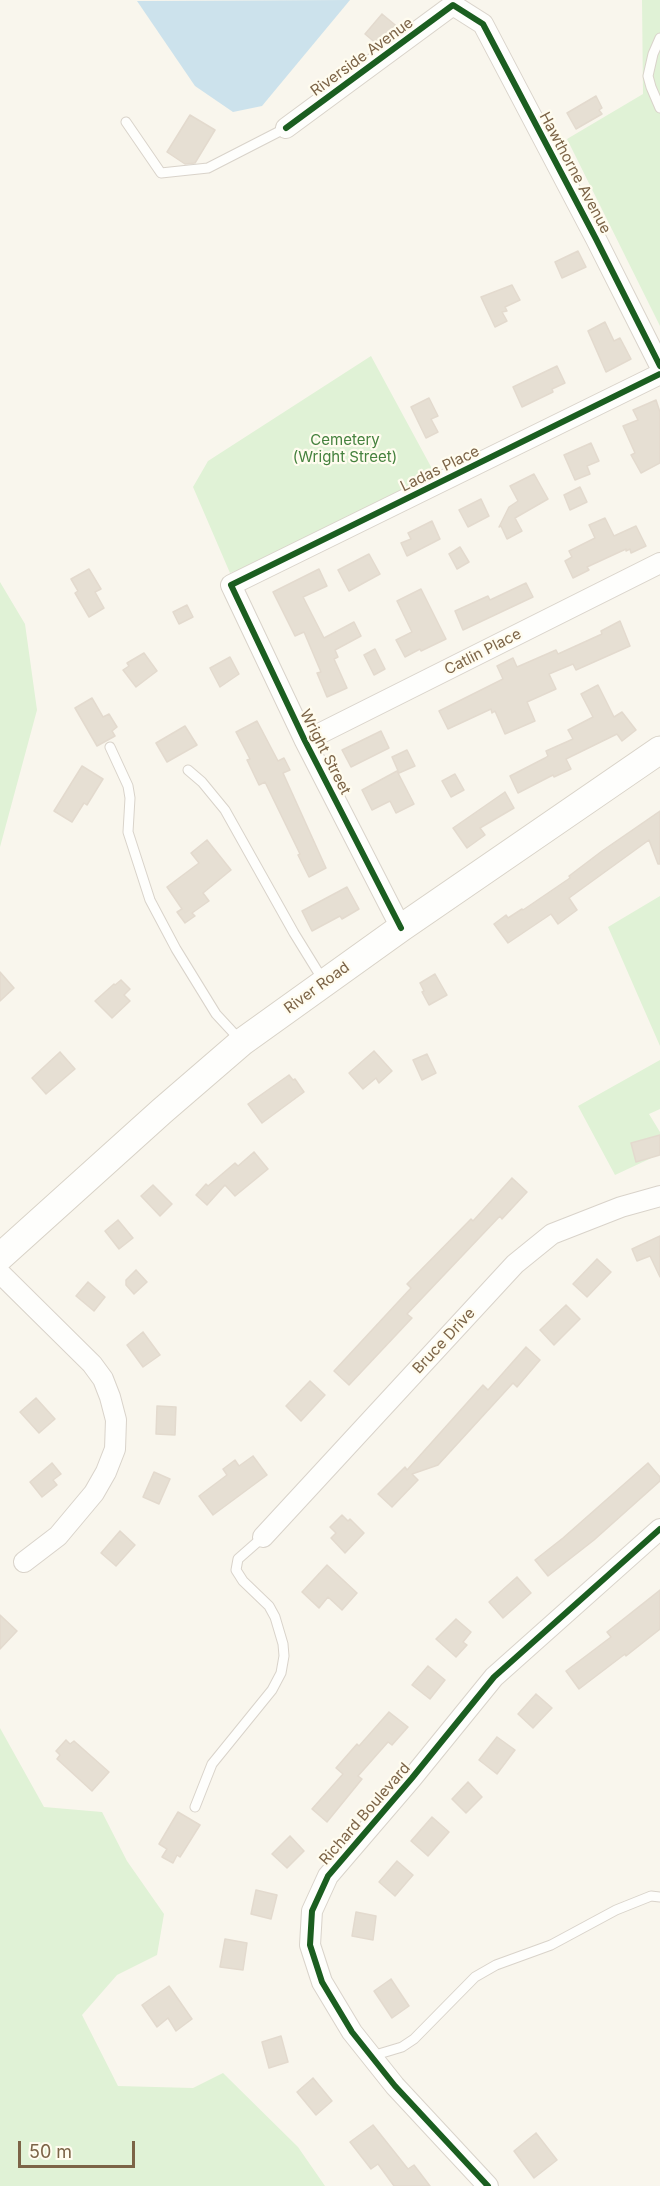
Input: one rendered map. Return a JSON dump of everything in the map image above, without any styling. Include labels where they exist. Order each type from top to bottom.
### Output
[{"type":"main road","name":"River Road","points":[[0,1257],[242,1042],[401,928],[660,750]]},
{"type":"street","name":"Riverside Avenue","points":[[286,128],[453,4]]},
{"type":"street","name":"Hawthorne Avenue","points":[[453,4],[483,24],[660,366]]},
{"type":"street","name":"Ladas Place","points":[[231,585],[660,374]]},
{"type":"street","name":"Catlin Place","points":[[305,741],[660,563]]},
{"type":"street","name":"Wright Street","points":[[231,585],[305,741],[401,928]]},
{"type":"street","name":"Bruce Drive","points":[[263,1537],[515,1264],[552,1234],[621,1207],[660,1196]]},
{"type":"street","points":[[0,1273],[92,1365],[103,1379],[116,1420],[115,1449],[94,1493],[58,1536],[24,1562]]},
{"type":"street","name":"Richard Boulevard","points":[[488,2186],[396,2086],[352,2032],[322,1982],[310,1945],[312,1911],[328,1876],[494,1677],[660,1529]]},
{"type":"lane","points":[[660,38],[653,54],[648,76],[660,108]]},
{"type":"lane","points":[[126,122],[161,173],[208,168],[286,128]]},
{"type":"lane","points":[[110,747],[128,786],[130,806],[128,832],[150,900],[176,949],[216,1014],[242,1042]]},
{"type":"lane","points":[[188,770],[202,782],[225,810],[324,982]]},
{"type":"lane","points":[[195,1807],[212,1764],[272,1690],[281,1673],[284,1656],[283,1644],[275,1617],[269,1606],[243,1581],[236,1570],[238,1559],[263,1537]]},
{"type":"lane","points":[[372,2056],[402,2046],[414,2039],[428,2028],[468,1983],[496,1965],[551,1945],[616,1910],[651,1896],[660,1897]]},
{"type":"green space","points":[[642,0],[660,0],[660,326],[567,139],[643,94]]},
{"type":"green space","name":"Cemetery (Wright Street)","points":[[371,356],[436,476],[259,563],[230,573],[193,487],[208,461]]},
{"type":"green space","points":[[0,582],[25,624],[37,710],[0,847]]},
{"type":"green space","points":[[660,896],[660,1046],[608,927]]},
{"type":"green space","points":[[660,1060],[660,1109],[649,1114],[660,1132],[660,1154],[615,1175],[578,1106]]},
{"type":"green space","points":[[0,1728],[44,1807],[102,1812],[127,1861],[164,1914],[157,1955],[117,1975],[82,2015],[118,2086],[193,2088],[223,2073],[298,2147],[325,2186],[0,2186]]},
{"type":"water","points":[[350,0],[262,106],[233,112],[195,86],[137,1]]},
{"type":"building","points":[[382,14],[400,29],[378,45],[365,34]]},
{"type":"building","points":[[596,96],[602,108],[599,110],[602,114],[576,129],[567,113]]},
{"type":"building","points":[[190,115],[215,130],[195,163],[185,164],[167,152]]},
{"type":"building","points":[[578,251],[586,267],[562,278],[555,262]]},
{"type":"building","points":[[512,285],[520,300],[505,307],[507,311],[502,312],[507,321],[495,327],[481,297]]},
{"type":"building","points":[[605,322],[614,341],[620,338],[631,359],[606,372],[588,331]]},
{"type":"building","points":[[557,366],[565,383],[552,389],[553,392],[522,407],[513,387]]},
{"type":"building","points":[[429,398],[438,416],[431,419],[438,432],[426,438],[411,407]]},
{"type":"building","points":[[656,400],[660,412],[660,463],[641,473],[631,455],[635,453],[623,426],[638,420],[633,410]]},
{"type":"building","points":[[591,443],[599,461],[587,466],[590,474],[575,480],[564,455]]},
{"type":"building","points":[[534,474],[548,499],[515,518],[522,531],[507,539],[501,526],[499,527],[509,507],[518,501],[510,486]]},
{"type":"building","points":[[580,487],[587,502],[570,510],[564,495]]},
{"type":"building","points":[[481,499],[489,516],[468,527],[459,510]]},
{"type":"building","points":[[605,518],[614,536],[636,526],[646,546],[631,553],[630,549],[626,551],[626,549],[587,567],[589,570],[573,578],[565,561],[572,557],[569,551],[595,538],[589,525]]},
{"type":"building","points":[[432,521],[440,539],[407,556],[401,543],[411,539],[408,533]]},
{"type":"building","points":[[460,547],[469,562],[457,569],[449,554]]},
{"type":"building","points":[[369,554],[380,574],[349,591],[338,570]]},
{"type":"building","points":[[89,569],[101,589],[95,592],[104,608],[89,617],[75,593],[78,591],[71,579]]},
{"type":"building","points":[[319,569],[327,586],[303,597],[324,638],[354,622],[361,636],[335,650],[338,657],[334,659],[347,688],[327,697],[317,673],[321,672],[304,632],[295,636],[273,592]]},
{"type":"building","points":[[526,583],[533,597],[463,630],[455,611],[488,596],[490,600]]},
{"type":"building","points":[[421,589],[446,639],[405,657],[396,640],[412,632],[397,601]]},
{"type":"building","points":[[187,605],[193,617],[179,624],[173,612]]},
{"type":"building","points":[[620,621],[630,646],[576,670],[573,664],[549,674],[556,689],[527,702],[535,721],[505,734],[495,711],[492,713],[491,709],[448,729],[439,711],[503,679],[497,666],[513,658],[517,667],[556,650],[558,654],[602,634],[601,631]]},
{"type":"building","points":[[375,649],[385,669],[374,675],[364,655]]},
{"type":"building","points":[[144,653],[157,671],[136,687],[123,670],[129,666],[127,663]]},
{"type":"building","points":[[230,657],[239,674],[220,687],[210,668]]},
{"type":"building","points":[[598,685],[614,717],[622,712],[636,730],[622,741],[617,734],[566,759],[571,769],[554,777],[553,775],[518,793],[510,776],[548,756],[546,751],[573,739],[568,730],[593,717],[581,694]]},
{"type":"building","points":[[92,698],[103,717],[109,714],[117,727],[112,731],[115,736],[97,746],[75,708]]},
{"type":"building","points":[[257,721],[278,761],[284,758],[290,770],[283,773],[326,868],[309,877],[265,782],[259,785],[247,760],[250,759],[236,732]]},
{"type":"building","points":[[185,726],[197,745],[167,762],[156,743]]},
{"type":"building","points":[[381,731],[389,748],[351,767],[342,750]]},
{"type":"building","points":[[407,750],[415,766],[399,773],[392,757]]},
{"type":"building","points":[[82,766],[103,779],[87,805],[84,803],[72,822],[54,811]]},
{"type":"building","points":[[397,771],[414,804],[396,813],[390,801],[372,810],[362,790]]},
{"type":"building","points":[[455,774],[464,790],[451,797],[442,781]]},
{"type":"building","points":[[505,792],[514,808],[480,828],[485,835],[467,848],[453,828]]},
{"type":"building","points":[[660,811],[660,864],[658,864],[649,840],[569,898],[577,910],[558,924],[551,914],[508,943],[494,924],[506,915],[508,918],[523,910]]},
{"type":"building","points":[[207,840],[231,870],[203,893],[209,901],[192,913],[195,916],[185,923],[177,912],[182,909],[167,887],[199,863],[191,853]]},
{"type":"building","points":[[347,887],[359,909],[342,919],[340,916],[312,931],[302,911]]},
{"type":"building","points":[[0,972],[14,988],[0,1001]]},
{"type":"building","points":[[435,974],[447,995],[429,1005],[420,983]]},
{"type":"building","points":[[121,980],[130,989],[124,995],[130,1001],[112,1018],[95,1001]]},
{"type":"building","points":[[374,1051],[392,1071],[379,1083],[376,1078],[363,1089],[349,1073]]},
{"type":"building","points":[[60,1052],[75,1069],[46,1094],[32,1078]]},
{"type":"building","points":[[427,1054],[436,1073],[422,1080],[413,1060]]},
{"type":"building","points":[[289,1075],[293,1080],[295,1079],[304,1092],[262,1123],[248,1104]]},
{"type":"building","points":[[660,1135],[660,1155],[636,1162],[631,1143]]},
{"type":"building","points":[[254,1152],[268,1169],[235,1196],[225,1185],[207,1205],[196,1195],[206,1184],[208,1186],[235,1163],[238,1166]]},
{"type":"building","points":[[512,1178],[527,1192],[502,1219],[500,1216],[407,1314],[412,1318],[349,1385],[334,1371],[411,1288],[407,1284],[471,1219],[473,1221]]},
{"type":"building","points":[[153,1185],[172,1204],[160,1216],[141,1196]]},
{"type":"building","points":[[118,1220],[133,1238],[119,1249],[105,1231]]},
{"type":"building","points":[[660,1236],[660,1277],[650,1256],[637,1261],[632,1249]]},
{"type":"building","points":[[597,1259],[611,1272],[587,1297],[573,1284]]},
{"type":"building","points":[[136,1270],[147,1282],[134,1294],[126,1285],[126,1280]]},
{"type":"building","points":[[88,1282],[105,1297],[94,1311],[76,1296]]},
{"type":"building","points":[[566,1305],[580,1319],[554,1345],[540,1330]]},
{"type":"building","points":[[143,1332],[160,1355],[143,1367],[127,1345]]},
{"type":"building","points":[[526,1347],[540,1360],[517,1387],[513,1383],[438,1465],[412,1474],[418,1480],[392,1507],[378,1494],[405,1467],[407,1470],[483,1385],[488,1390]]},
{"type":"building","points":[[310,1381],[325,1395],[301,1421],[286,1406]]},
{"type":"building","points":[[36,1398],[55,1419],[39,1433],[20,1412]]},
{"type":"building","points":[[157,1406],[176,1407],[175,1435],[156,1434]]},
{"type":"building","points":[[253,1456],[267,1475],[213,1515],[199,1496],[227,1475],[223,1469],[235,1460],[239,1466]]},
{"type":"building","points":[[52,1463],[61,1474],[53,1480],[57,1485],[42,1497],[30,1482]]},
{"type":"building","points":[[648,1463],[660,1477],[660,1481],[594,1540],[548,1576],[535,1560]]},
{"type":"building","points":[[154,1472],[170,1479],[159,1504],[143,1497]]},
{"type":"building","points":[[342,1515],[348,1521],[350,1519],[364,1533],[345,1553],[331,1538],[336,1533],[330,1527]]},
{"type":"building","points":[[120,1531],[135,1545],[116,1566],[101,1553]]},
{"type":"building","points":[[327,1565],[357,1593],[342,1610],[328,1597],[319,1608],[302,1592]]},
{"type":"building","points":[[517,1577],[531,1593],[503,1618],[489,1602]]},
{"type":"building","points":[[660,1590],[660,1629],[579,1689],[566,1671],[611,1637],[607,1632]]},
{"type":"building","points":[[0,1615],[17,1631],[0,1649]]},
{"type":"building","points":[[456,1619],[471,1632],[463,1642],[467,1645],[456,1657],[436,1639]]},
{"type":"building","points":[[428,1666],[445,1680],[430,1699],[412,1685]]},
{"type":"building","points":[[536,1694],[552,1708],[533,1728],[518,1714]]},
{"type":"building","points":[[389,1712],[408,1727],[392,1745],[388,1742],[358,1776],[362,1779],[327,1822],[312,1809],[343,1774],[336,1768]]},
{"type":"building","points":[[497,1737],[515,1750],[497,1774],[479,1760]]},
{"type":"building","points":[[66,1740],[70,1744],[74,1741],[109,1772],[92,1791],[57,1759],[60,1755],[56,1751]]},
{"type":"building","points":[[468,1782],[482,1797],[466,1813],[452,1799]]},
{"type":"building","points":[[178,1812],[200,1825],[180,1857],[177,1855],[173,1863],[162,1857],[167,1849],[159,1844]]},
{"type":"building","points":[[432,1817],[449,1832],[428,1856],[411,1841]]},
{"type":"building","points":[[290,1836],[304,1851],[287,1868],[272,1854]]},
{"type":"building","points":[[397,1861],[413,1875],[395,1896],[379,1882]]},
{"type":"building","points":[[256,1890],[277,1895],[271,1919],[251,1914]]},
{"type":"building","points":[[356,1912],[376,1916],[373,1940],[352,1936]]},
{"type":"building","points":[[225,1939],[247,1943],[243,1970],[220,1967]]},
{"type":"building","points":[[391,1979],[409,2006],[392,2018],[374,1991]]},
{"type":"building","points":[[169,1986],[192,2019],[176,2031],[168,2018],[157,2027],[142,2005]]},
{"type":"building","points":[[281,2036],[288,2062],[269,2068],[262,2042]]},
{"type":"building","points":[[313,2078],[332,2101],[316,2115],[297,2092]]},
{"type":"building","points":[[373,2125],[408,2169],[414,2165],[430,2186],[394,2186],[378,2164],[371,2169],[350,2142]]},
{"type":"building","points":[[536,2133],[557,2160],[534,2178],[514,2151]]},
{"type":"cycle path","points":[[286,128],[453,5],[483,24],[660,366]]},
{"type":"cycle path","points":[[401,928],[305,741],[231,585],[660,374]]},
{"type":"cycle path","points":[[488,2186],[395,2086],[352,2032],[322,1982],[310,1945],[312,1911],[328,1876],[494,1677],[660,1529]]}]
